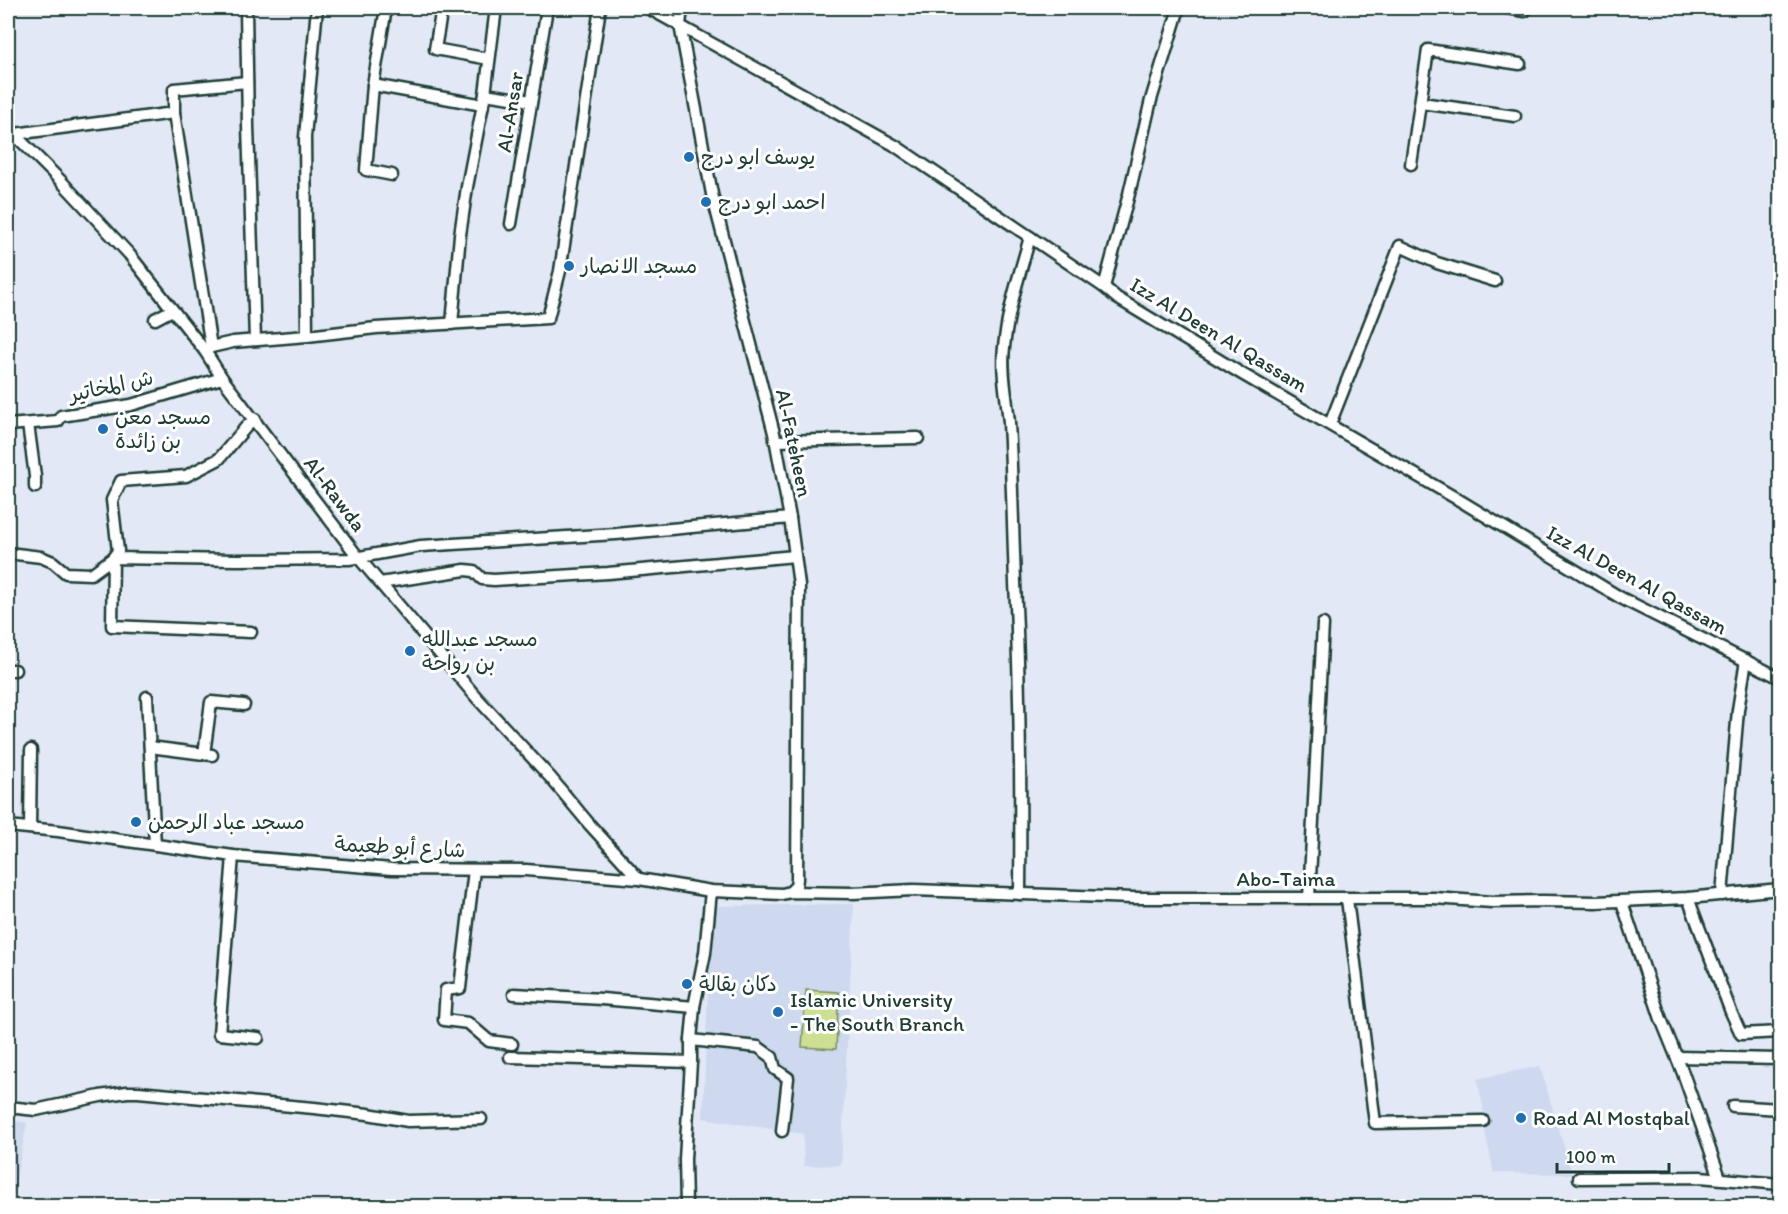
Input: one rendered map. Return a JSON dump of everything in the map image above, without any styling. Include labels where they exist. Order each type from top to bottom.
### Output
[{"type":"street","points":[[246,8],[255,340]]},
{"type":"street","points":[[307,336],[305,137],[317,8]]},
{"type":"street","points":[[386,8],[374,85],[366,170],[392,175]]},
{"type":"street","points":[[442,8],[435,49],[489,59]]},
{"type":"street","points":[[452,324],[467,187],[485,93],[496,8]]},
{"type":"street","name":"Al-Ansar","points":[[512,224],[547,8]]},
{"type":"street","points":[[247,82],[174,89],[174,113],[208,349],[233,342],[376,328],[548,318],[560,271],[600,8]]},
{"type":"street","name":"Izz Al Deen Al Qassam","points":[[648,8],[894,145],[1104,286],[1117,298],[1242,374],[1621,598],[1780,678]]},
{"type":"street","name":"Al-Fateheen","points":[[682,8],[680,25],[712,194],[775,441],[790,518],[799,585],[797,879],[796,886],[790,892]]},
{"type":"street","points":[[1104,286],[1151,100],[1179,8]]},
{"type":"street","points":[[1507,8],[1526,11]]},
{"type":"street","points":[[1411,164],[1428,50],[1520,64]]},
{"type":"street","points":[[374,85],[483,105]]},
{"type":"street","points":[[485,93],[531,101]]},
{"type":"street","points":[[1421,103],[1515,116]]},
{"type":"street","points":[[11,131],[174,113]]},
{"type":"street","name":"Al-Rawda","points":[[11,131],[129,254],[172,310],[208,349],[222,378],[358,557],[477,698],[639,879]]},
{"type":"street","points":[[1020,894],[1021,740],[1017,615],[1008,419],[1003,365],[1004,346],[1015,288],[1030,237]]},
{"type":"street","points":[[1330,424],[1400,246],[1437,262],[1495,281]]},
{"type":"street","points":[[155,319],[172,310]]},
{"type":"street","name":"ش المخاتير","points":[[8,425],[58,421],[61,416],[131,405],[222,378]]},
{"type":"street","points":[[8,553],[47,560],[66,573],[92,574],[113,558],[118,550],[112,500],[121,481],[186,476],[219,459],[255,419]]},
{"type":"street","points":[[28,424],[35,487]]},
{"type":"street","points":[[775,441],[918,438]]},
{"type":"street","points":[[113,558],[350,559],[421,546],[616,534],[790,518]]},
{"type":"street","points":[[380,583],[465,570],[474,571],[482,579],[494,580],[608,573],[795,556]]},
{"type":"street","points":[[113,558],[111,626],[251,632]]},
{"type":"street","points":[[1309,898],[1323,624]]},
{"type":"street","points":[[1722,895],[1738,710],[1746,660]]},
{"type":"street","points":[[147,697],[155,845]]},
{"type":"street","points":[[150,747],[208,754],[211,702],[244,705]]},
{"type":"street","points":[[30,828],[31,750]]},
{"type":"street","name":"شارع أبو طعيمة","points":[[8,826],[233,856],[393,869],[526,870],[639,879],[711,891],[782,894],[790,892]]},
{"type":"street","points":[[233,856],[219,1034],[258,1038]]},
{"type":"street","points":[[474,870],[460,988],[446,990],[444,1020],[468,1023],[489,1041],[512,1044]]},
{"type":"street","name":"Abo-Taima","points":[[790,892],[852,893],[913,890],[1133,898],[1434,898],[1492,902],[1622,902],[1780,889]]},
{"type":"street","points":[[686,1206],[685,1159],[691,1040],[694,1007],[705,953],[711,891]]},
{"type":"street","points":[[1688,898],[1741,1034],[1780,1032]]},
{"type":"street","points":[[1347,899],[1375,1123],[1483,1121]]},
{"type":"street","points":[[1622,902],[1661,1019],[1720,1178]]},
{"type":"street","points":[[514,994],[694,1007]]},
{"type":"street","points":[[691,1040],[758,1047],[772,1057],[775,1069],[788,1078],[782,1131]]},
{"type":"street","points":[[510,1057],[691,1062]]},
{"type":"street","points":[[1677,1057],[1780,1059]]},
{"type":"street","points":[[8,1107],[36,1110],[100,1096],[138,1092],[336,1110],[408,1120],[481,1119]]},
{"type":"street","points":[[1733,1106],[1780,1109]]},
{"type":"street","points":[[1580,1178],[1720,1178],[1780,1184]]},
{"type":"shaded area","name":"Islamic University - The South Branch","points":[[854,904],[841,1165],[804,1166],[803,1134],[703,1118],[711,906]]},
{"type":"shaded area","name":"Road Al Mostqbal","points":[[1540,1066],[1572,1174],[1494,1173],[1477,1079]]},
{"type":"shaded area","points":[[8,1119],[27,1123],[11,1206],[8,1206]]},
{"type":"green space","points":[[806,990],[839,992],[836,1049],[802,1047]]},
{"type":"place","name":"يوسف ابو درج","points":[[689,157]]},
{"type":"place","name":"احمد ابو درج","points":[[706,202]]},
{"type":"place","name":"مسجد الانصار","points":[[569,266]]},
{"type":"place","name":"مسجد معن بن زائدة","points":[[103,429]]},
{"type":"place","name":"مسجد عبدالله بن رواحة","points":[[410,651]]},
{"type":"place","name":"مسجد عباد الرحمن","points":[[136,822]]},
{"type":"place","name":"دكان بقالة","points":[[687,984]]},
{"type":"place","name":"Islamic University - The South Branch","points":[[778,1012]]},
{"type":"place","name":"Road Al Mostqbal","points":[[1521,1118]]}]
